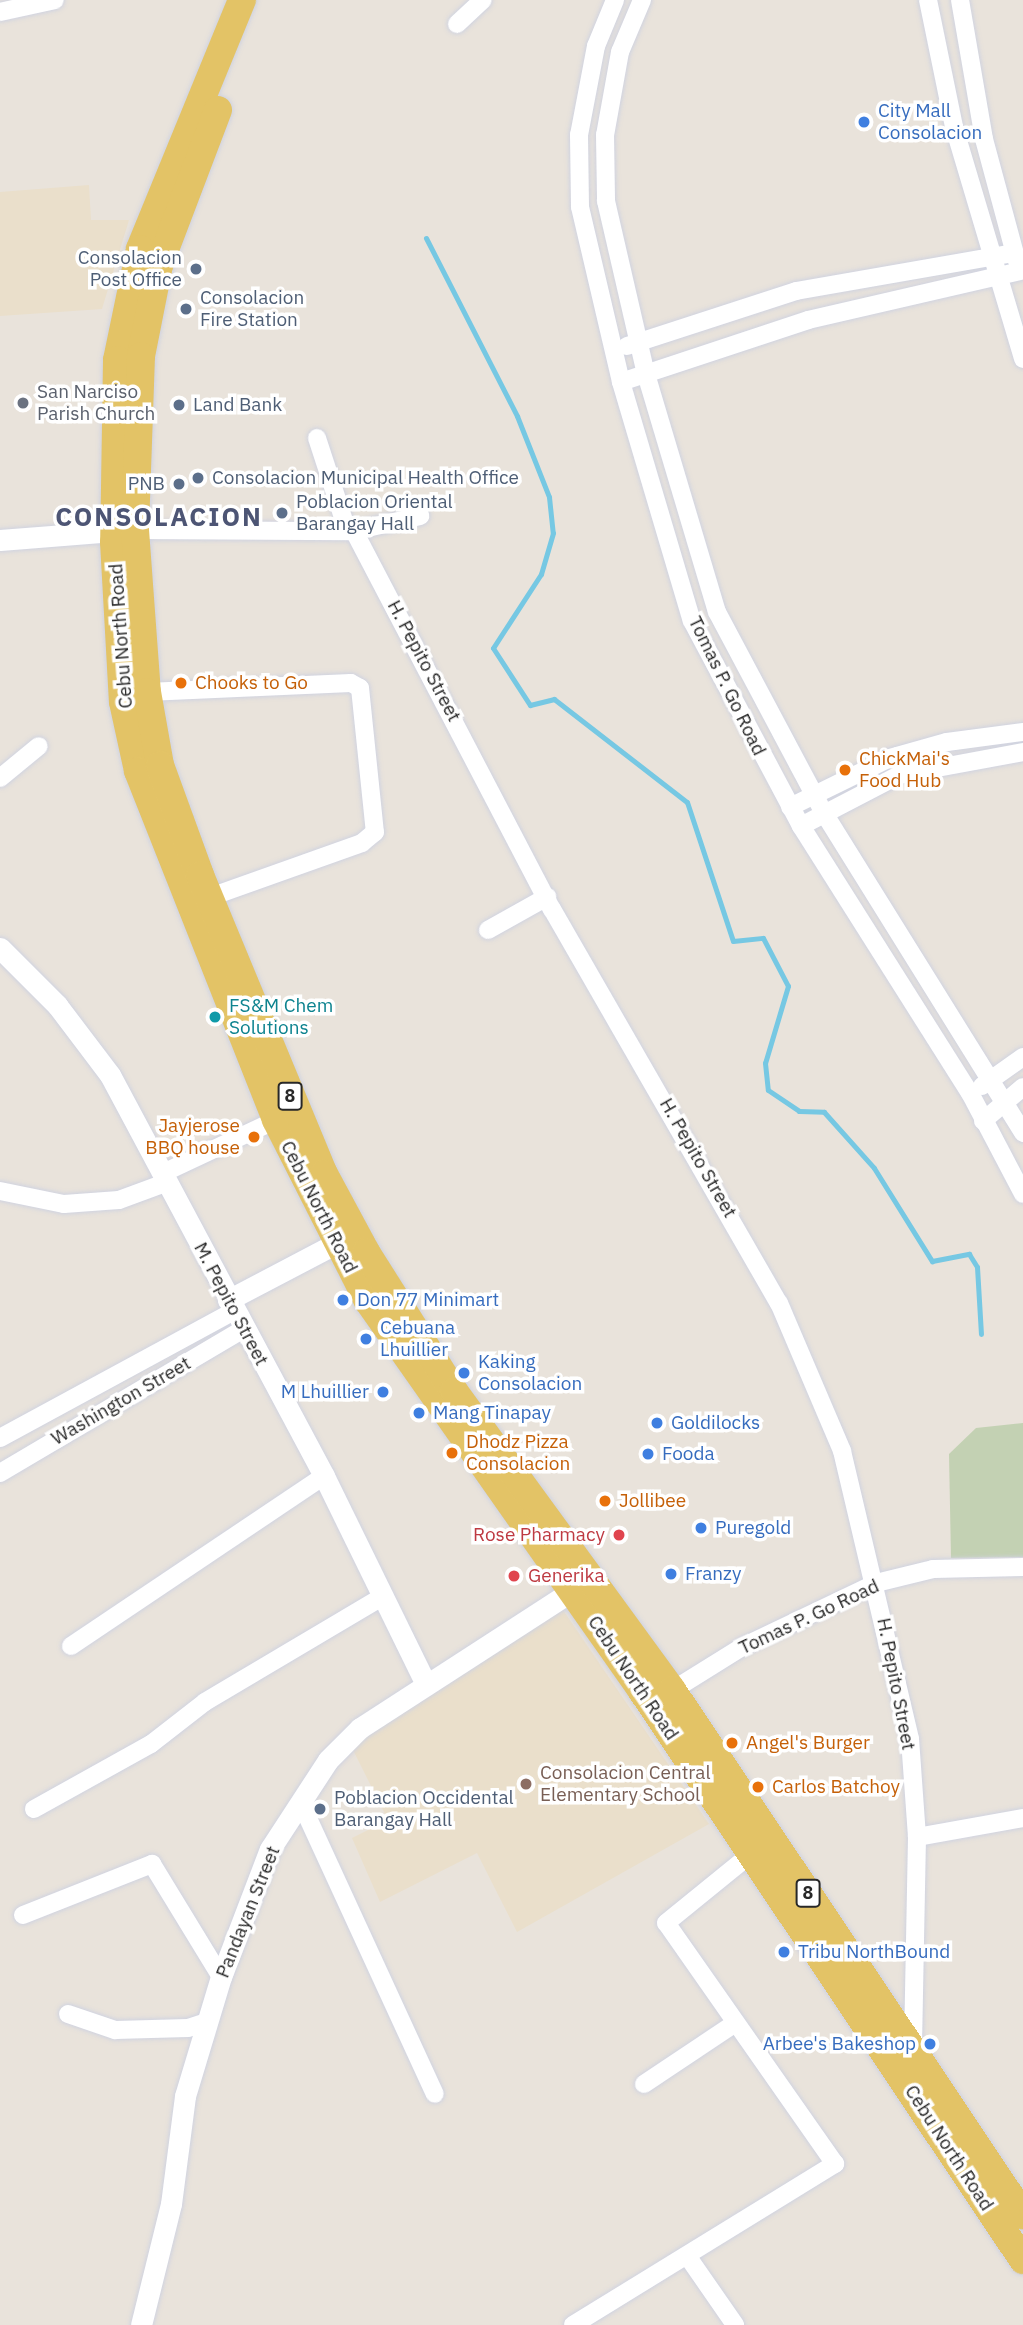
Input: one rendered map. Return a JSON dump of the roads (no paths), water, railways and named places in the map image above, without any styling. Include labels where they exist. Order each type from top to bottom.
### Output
[{"type":"main road","name":"Cebu North Road","points":[[242,0],[132,274],[117,360],[125,530],[123,702],[138,771],[196,885],[293,1104],[346,1239],[454,1391],[662,1698],[913,2050],[1023,2215]]},
{"type":"main road","name":"Cebu North Road","points":[[262,0],[159,265],[141,356],[125,530],[147,692],[160,765],[196,885],[276,1120],[346,1239],[418,1378],[572,1591],[662,1698],[752,1853],[1023,2260]]},
{"type":"street","points":[[0,12],[55,0]]},
{"type":"street","points":[[457,24],[483,0]]},
{"type":"street","name":"Tomas P. Go Road","points":[[615,0],[596,46],[579,135],[580,207],[621,382],[692,621],[790,807],[970,1093],[1023,1194]]},
{"type":"street","name":"Tomas P. Go Road","points":[[642,0],[620,52],[605,135],[606,201],[646,374],[717,612],[824,813],[1007,1101],[1023,1133]]},
{"type":"street","points":[[928,0],[954,127],[1023,359]]},
{"type":"street","points":[[621,382],[808,320],[1021,276],[984,139],[960,0]]},
{"type":"street","points":[[614,351],[796,291],[1014,253]]},
{"type":"street","name":"H. Pepito Street","points":[[317,438],[351,530],[547,897],[779,1303],[842,1451],[876,1583],[910,1739],[917,1837],[913,2050]]},
{"type":"street","points":[[0,540],[125,530],[351,530],[420,516]]},
{"type":"street","points":[[147,692],[351,683],[360,688],[375,832],[362,843],[196,885]]},
{"type":"street","points":[[790,807],[813,793],[890,758],[947,742],[1023,732]]},
{"type":"street","points":[[0,778],[39,746]]},
{"type":"street","points":[[801,826],[899,775],[1023,752]]},
{"type":"street","points":[[488,930],[547,897]]},
{"type":"street","name":"M. Pepito Street","points":[[0,948],[57,1005],[110,1075],[235,1314],[324,1476],[426,1684]]},
{"type":"street","points":[[970,1093],[1023,1057]]},
{"type":"street","points":[[983,1121],[1023,1087]]},
{"type":"street","points":[[0,1192],[64,1204],[119,1200],[276,1120]]},
{"type":"street","points":[[235,1314],[346,1239]]},
{"type":"street","name":"Washington Street","points":[[0,1438],[235,1314]]},
{"type":"street","name":"Washington Street","points":[[0,1473],[235,1314]]},
{"type":"street","points":[[71,1646],[324,1476]]},
{"type":"street","name":"Tomas P. Go Road","points":[[662,1698],[742,1647],[876,1583],[933,1569],[1023,1567]]},
{"type":"street","name":"Pandayan Street","points":[[141,2325],[171,2204],[185,2096],[221,1978],[270,1849],[328,1760],[360,1728],[572,1591]]},
{"type":"street","points":[[34,1809],[151,1744],[205,1702],[382,1597]]},
{"type":"street","points":[[301,1803],[435,2095]]},
{"type":"street","points":[[917,1837],[1023,1818]]},
{"type":"street","points":[[573,2325],[688,2257],[835,2164],[734,2024],[666,1923],[752,1853]]},
{"type":"street","points":[[23,1915],[152,1864],[221,1978]]},
{"type":"street","points":[[68,2014],[115,2031],[188,2028],[206,2022]]},
{"type":"street","points":[[643,2084],[734,2024]]},
{"type":"street","points":[[688,2257],[735,2325]]},
{"type":"waterway","points":[[426,238],[517,416],[549,497],[553,533],[541,574],[493,648],[530,705],[554,699],[687,802],[733,941],[763,938],[788,986],[765,1063],[768,1090],[799,1111],[824,1112],[874,1168],[932,1261],[969,1254],[977,1267],[981,1334]]},
{"type":"place","name":"City Mall Consolacion","points":[[864,122]]},
{"type":"place","name":"Consolacion Post Office","points":[[196,269]]},
{"type":"place","name":"Consolacion Fire Station","points":[[186,309]]},
{"type":"place","name":"San Narciso Parish Church","points":[[23,403]]},
{"type":"place","name":"Land Bank","points":[[179,405]]},
{"type":"place","name":"Consolacion Municipal Health Office","points":[[198,478]]},
{"type":"place","name":"PNB","points":[[179,484]]},
{"type":"place","name":"Poblacion Oriental Barangay Hall","points":[[282,513]]},
{"type":"place","name":"Chooks to Go","points":[[181,683]]},
{"type":"place","name":"ChickMai's Food Hub","points":[[845,770]]},
{"type":"place","name":"FS&M Chem Solutions","points":[[215,1017]]},
{"type":"place","name":"Jayjerose BBQ house","points":[[254,1137]]},
{"type":"place","name":"Don 77 Minimart","points":[[343,1300]]},
{"type":"place","name":"Cebuana Lhuillier","points":[[366,1339]]},
{"type":"place","name":"Kaking Consolacion","points":[[464,1373]]},
{"type":"place","name":"M Lhuillier","points":[[383,1392]]},
{"type":"place","name":"Mang Tinapay","points":[[419,1413]]},
{"type":"place","name":"Goldilocks","points":[[657,1423]]},
{"type":"place","name":"Dhodz Pizza Consolacion","points":[[452,1453]]},
{"type":"place","name":"Fooda","points":[[648,1454]]},
{"type":"place","name":"Jollibee","points":[[605,1501]]},
{"type":"place","name":"Puregold","points":[[701,1528]]},
{"type":"place","name":"Rose Pharmacy","points":[[619,1535]]},
{"type":"place","name":"Franzy","points":[[671,1574]]},
{"type":"place","name":"Generika","points":[[514,1576]]},
{"type":"place","name":"Angel's Burger","points":[[732,1743]]},
{"type":"place","name":"Consolacion Central Elementary School","points":[[526,1784]]},
{"type":"place","name":"Carlos Batchoy","points":[[758,1787]]},
{"type":"place","name":"Poblacion Occidental Barangay Hall","points":[[320,1809]]},
{"type":"place","name":"Tribu NorthBound","points":[[784,1952]]},
{"type":"place","name":"Arbee's Bakeshop","points":[[930,2044]]},
{"type":"district","name":"CONSOLACION","points":[[159,517]]}]
